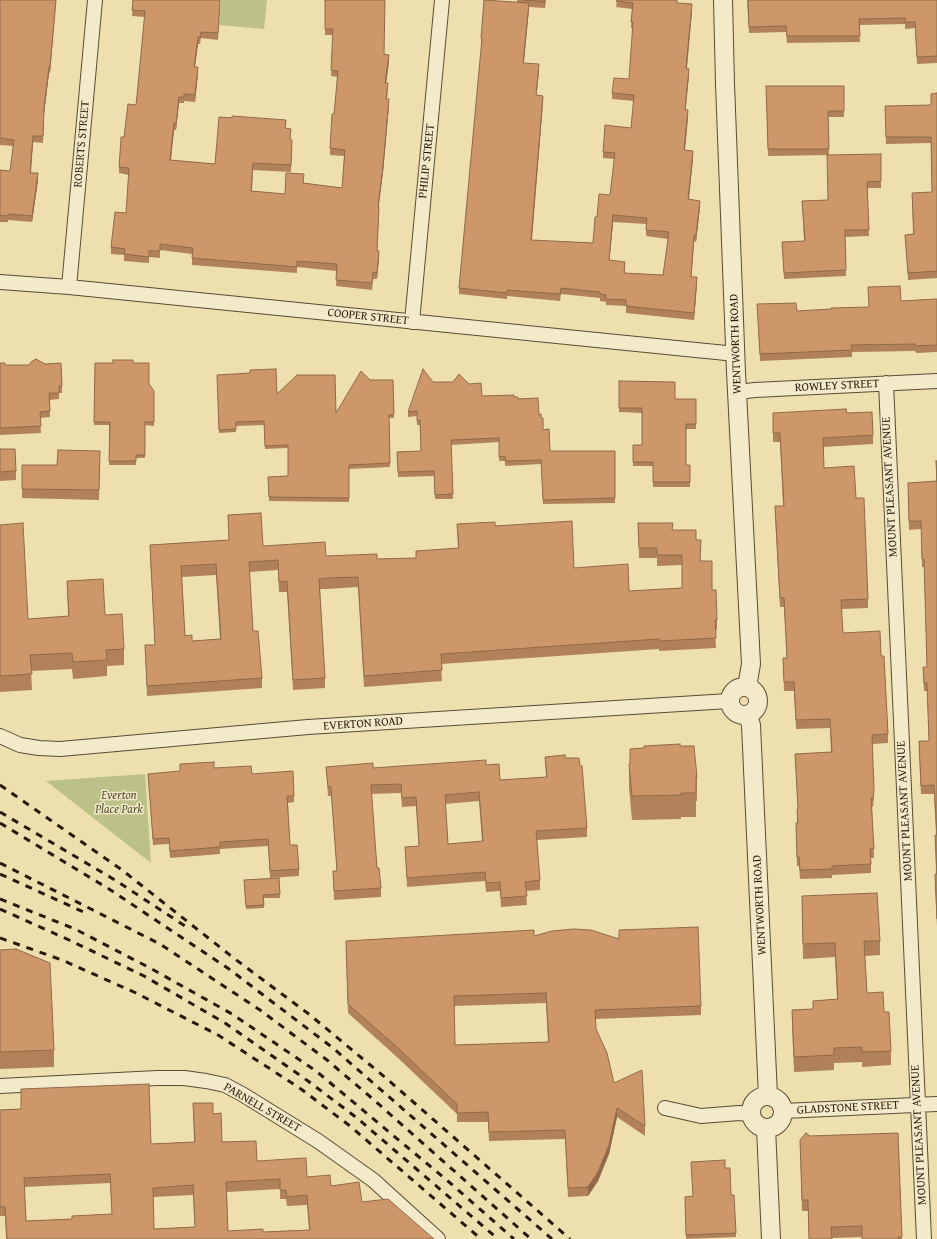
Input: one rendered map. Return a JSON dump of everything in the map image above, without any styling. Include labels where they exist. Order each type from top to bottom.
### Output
[{"type":"street","name":"ROBERTS STREET","points":[[69,287],[95,0]]},
{"type":"street","name":"PHILIP STREET","points":[[412,322],[442,0]]},
{"type":"street","name":"WENTWORTH ROAD","points":[[723,0],[725,84],[750,664],[747,688]]},
{"type":"street","name":"COOPER STREET","points":[[0,282],[69,287],[736,354]]},
{"type":"street","name":"ROWLEY STREET","points":[[738,392],[937,381]]},
{"type":"street","name":"MOUNT PLEASANT AVENUE","points":[[886,383],[924,1239]]},
{"type":"street","points":[[739,688],[747,688],[755,692],[758,701],[755,710],[748,715],[743,716],[732,710],[729,701],[735,690],[739,688]]},
{"type":"street","name":"EVERTON ROAD","points":[[0,736],[20,745],[39,748],[60,748],[308,727],[729,701]]},
{"type":"street","name":"WENTWORTH ROAD","points":[[748,715],[751,725],[768,1096]]},
{"type":"street","name":"PARNELL STREET","points":[[0,1086],[157,1078],[184,1078],[225,1085],[318,1141],[367,1176],[438,1239]]},
{"type":"street","points":[[768,1096],[774,1097],[778,1100],[782,1104],[783,1111],[782,1120],[779,1124],[766,1128],[756,1124],[751,1114],[755,1101],[759,1098],[768,1096]]},
{"type":"street","name":"GLADSTONE STREET","points":[[783,1111],[937,1104]]},
{"type":"street","points":[[665,1108],[701,1116],[739,1113],[751,1114]]},
{"type":"street","points":[[766,1128],[771,1239]]},
{"type":"green space","points":[[221,0],[267,0],[264,29],[219,25]]},
{"type":"green space","name":"Everton Place Park","points":[[145,774],[151,863],[46,781]]},
{"type":"building","points":[[0,0],[56,0],[50,67],[44,108],[43,136],[33,136],[30,173],[38,173],[32,216],[8,214],[8,216],[0,215],[0,170],[10,171],[14,140],[0,138]]},
{"type":"building","points":[[133,0],[220,0],[218,33],[201,32],[200,38],[198,37],[194,67],[198,67],[195,95],[184,94],[184,97],[179,97],[176,124],[174,123],[170,160],[215,164],[219,117],[232,118],[232,116],[286,120],[285,128],[291,129],[291,165],[253,163],[251,191],[285,194],[286,173],[304,174],[303,183],[342,188],[345,150],[330,148],[332,114],[334,114],[338,71],[331,70],[333,29],[325,29],[325,0],[385,0],[384,54],[389,55],[385,83],[388,83],[386,99],[389,99],[378,207],[377,251],[379,251],[377,273],[373,272],[372,283],[336,280],[337,264],[297,261],[297,267],[192,258],[193,248],[160,244],[160,251],[149,251],[149,257],[124,254],[125,249],[111,247],[115,212],[126,213],[129,168],[119,167],[121,137],[124,137],[128,104],[136,105],[145,11],[132,10]]},
{"type":"building","points":[[484,0],[529,3],[523,63],[539,64],[536,95],[543,96],[531,240],[593,243],[599,194],[610,195],[615,153],[603,152],[605,125],[631,128],[634,95],[612,93],[614,78],[629,79],[633,3],[616,1],[677,0],[677,3],[692,4],[686,68],[689,69],[685,110],[688,110],[684,150],[693,151],[688,199],[700,201],[696,235],[694,235],[691,277],[697,277],[694,313],[626,306],[626,300],[606,299],[606,295],[600,294],[600,292],[561,288],[560,294],[507,290],[507,293],[459,288]],"holes":[[[613,215],[647,218],[646,230],[669,232],[663,275],[624,273],[625,262],[609,260]]]},
{"type":"building","points":[[524,0],[545,0],[545,2]]},
{"type":"building","points":[[748,0],[937,0],[937,56],[917,57],[915,22],[905,22],[905,18],[859,19],[860,36],[787,36],[786,26],[749,27]]},
{"type":"building","points":[[766,86],[844,86],[844,111],[828,111],[829,149],[768,149]]},
{"type":"building","points":[[937,93],[937,271],[908,273],[905,235],[914,234],[912,193],[932,192],[931,137],[886,137],[885,106],[931,105],[931,94]]},
{"type":"building","points":[[881,154],[881,181],[867,182],[869,230],[845,230],[846,270],[784,273],[782,242],[805,241],[802,201],[828,200],[827,155]]},
{"type":"building","points":[[900,286],[901,301],[937,299],[937,345],[851,345],[852,350],[760,354],[757,304],[796,303],[797,311],[869,307],[868,287]]},
{"type":"building","points":[[36,359],[45,364],[61,363],[62,386],[59,386],[59,393],[49,393],[50,411],[40,412],[41,426],[0,428],[0,363],[5,363],[5,365],[29,365]]},
{"type":"building","points":[[113,360],[133,360],[133,363],[149,363],[149,384],[154,391],[154,422],[145,422],[145,455],[136,455],[136,461],[109,461],[110,422],[94,422],[95,363],[113,363]]},
{"type":"building","points":[[276,369],[277,394],[297,375],[335,375],[336,413],[361,371],[370,380],[393,380],[394,414],[389,415],[390,463],[349,465],[349,498],[269,497],[268,477],[288,476],[288,445],[265,446],[264,421],[236,422],[236,429],[219,430],[217,375],[250,373],[250,370]]},
{"type":"building","points":[[423,369],[433,382],[453,382],[459,374],[469,384],[481,383],[482,396],[514,395],[514,397],[518,397],[518,399],[538,398],[539,415],[541,414],[541,418],[543,418],[543,430],[549,429],[550,451],[615,451],[615,498],[543,500],[541,460],[505,461],[505,456],[499,457],[499,438],[451,440],[453,494],[435,495],[434,471],[398,472],[397,452],[421,451],[420,420],[417,421],[417,411],[408,412]]},
{"type":"building","points":[[619,381],[675,382],[675,399],[696,399],[696,424],[686,424],[686,465],[690,465],[690,482],[653,482],[653,462],[633,462],[633,445],[642,445],[642,408],[619,408]]},
{"type":"building","points":[[846,409],[847,413],[872,412],[873,435],[823,438],[824,468],[854,466],[856,498],[864,498],[868,599],[841,600],[843,633],[880,631],[881,656],[884,656],[888,734],[872,735],[874,789],[873,798],[871,798],[874,849],[870,849],[871,864],[832,866],[832,869],[800,870],[799,857],[797,857],[796,823],[798,823],[798,809],[795,754],[832,752],[830,719],[796,720],[794,682],[784,682],[783,658],[787,658],[784,598],[780,598],[775,506],[784,506],[780,433],[773,433],[773,413]]},
{"type":"building","points":[[0,449],[15,449],[16,471],[0,472]]},
{"type":"building","points":[[58,450],[100,451],[99,490],[22,489],[22,465],[57,465]]},
{"type":"building","points":[[937,481],[937,835],[934,785],[921,786],[919,741],[929,741],[927,683],[924,683],[923,667],[927,667],[924,559],[922,559],[921,521],[909,521],[908,483]]},
{"type":"building","points":[[261,513],[263,546],[325,542],[326,556],[377,554],[377,559],[416,558],[416,551],[459,548],[457,524],[495,522],[495,526],[572,521],[574,568],[628,564],[629,591],[682,588],[682,555],[657,555],[657,548],[639,548],[638,523],[673,523],[672,530],[696,530],[696,540],[701,540],[700,561],[712,561],[712,590],[716,590],[716,638],[659,641],[659,639],[441,654],[442,670],[364,676],[358,577],[327,578],[319,579],[325,678],[293,680],[287,581],[279,582],[278,560],[249,562],[253,631],[258,631],[262,678],[147,686],[145,645],[155,645],[150,545],[229,540],[228,515]],"holes":[[[216,564],[221,639],[192,641],[192,635],[185,636],[181,566]]]},
{"type":"building","points":[[23,523],[28,619],[69,616],[67,581],[103,579],[105,615],[122,614],[124,649],[106,650],[107,660],[73,662],[72,653],[30,655],[32,674],[0,676],[0,525]]},
{"type":"building","points":[[680,744],[680,746],[694,746],[697,777],[696,793],[681,793],[681,795],[632,796],[629,764],[630,749],[644,748],[644,746]]},
{"type":"building","points":[[565,755],[565,758],[579,758],[580,766],[582,766],[587,828],[536,831],[540,880],[525,882],[527,896],[501,898],[500,882],[486,883],[485,872],[407,878],[405,847],[419,846],[416,797],[402,798],[401,784],[371,785],[377,868],[379,868],[381,888],[334,891],[333,871],[337,871],[331,787],[328,787],[326,767],[373,763],[373,768],[486,760],[486,765],[499,764],[500,780],[547,777],[545,757]],"holes":[[[479,792],[483,841],[448,844],[445,795]]]},
{"type":"building","points":[[214,762],[214,768],[251,766],[252,774],[293,771],[294,796],[287,796],[290,845],[297,845],[299,869],[270,871],[268,839],[220,842],[220,847],[170,851],[169,838],[153,839],[148,774],[180,771],[180,764]]},
{"type":"building","points":[[935,835],[937,835],[937,874]]},
{"type":"building","points":[[935,874],[937,874],[937,919]]},
{"type":"building","points":[[279,878],[280,894],[263,895],[264,905],[246,906],[244,880]]},
{"type":"building","points":[[877,893],[880,941],[864,941],[867,993],[883,992],[884,1012],[889,1012],[891,1051],[862,1052],[862,1047],[834,1048],[834,1055],[794,1057],[792,1010],[813,1009],[813,1001],[838,999],[835,943],[803,944],[802,896]]},
{"type":"building","points":[[698,927],[701,1006],[595,1010],[596,1029],[607,1053],[614,1083],[642,1070],[645,1126],[617,1108],[609,1145],[598,1172],[588,1187],[568,1188],[565,1130],[489,1132],[488,1112],[457,1113],[457,1104],[398,1048],[348,1004],[346,941],[534,930],[534,936],[552,931],[573,929],[591,930],[619,939],[619,930]],"holes":[[[546,993],[549,1042],[455,1045],[454,996]]]},
{"type":"building","points":[[16,949],[50,963],[54,1050],[0,1052],[0,950]]},
{"type":"building","points":[[149,1084],[151,1144],[195,1142],[193,1103],[213,1103],[213,1114],[221,1113],[222,1142],[256,1141],[257,1161],[306,1158],[307,1177],[330,1175],[331,1186],[359,1182],[362,1202],[388,1199],[434,1239],[7,1239],[5,1207],[0,1207],[0,1110],[21,1109],[21,1089]],"holes":[[[110,1174],[112,1214],[72,1216],[72,1219],[26,1221],[24,1178]],[[280,1179],[280,1190],[286,1190],[287,1197],[307,1195],[310,1230],[263,1232],[263,1229],[228,1231],[226,1182]],[[193,1185],[195,1227],[154,1229],[153,1188]]]},
{"type":"building","points":[[806,1133],[810,1136],[898,1133],[902,1237],[898,1237],[898,1239],[862,1239],[862,1226],[831,1227],[832,1239],[809,1239],[808,1200],[802,1200],[800,1140]]},
{"type":"building","points":[[725,1160],[725,1168],[730,1168],[731,1195],[734,1195],[736,1233],[686,1235],[685,1197],[693,1196],[691,1162]]},
{"type":"railway","points":[[0,785],[122,870],[235,959],[310,1015],[387,1079],[570,1239]]},
{"type":"railway","points":[[0,812],[115,880],[185,926]]},
{"type":"railway","points":[[0,823],[109,889],[229,969],[333,1048],[552,1239]]},
{"type":"railway","points":[[0,863],[160,944],[260,1010],[327,1060],[531,1239]]},
{"type":"railway","points":[[0,874],[88,914]]},
{"type":"railway","points":[[0,899],[75,929],[150,968],[232,1014],[316,1071],[449,1182],[514,1239]]},
{"type":"railway","points":[[0,909],[144,976],[225,1023],[308,1081],[357,1118],[498,1239]]},
{"type":"railway","points":[[0,938],[62,960],[136,993],[218,1035],[301,1089],[350,1126],[481,1239]]}]
